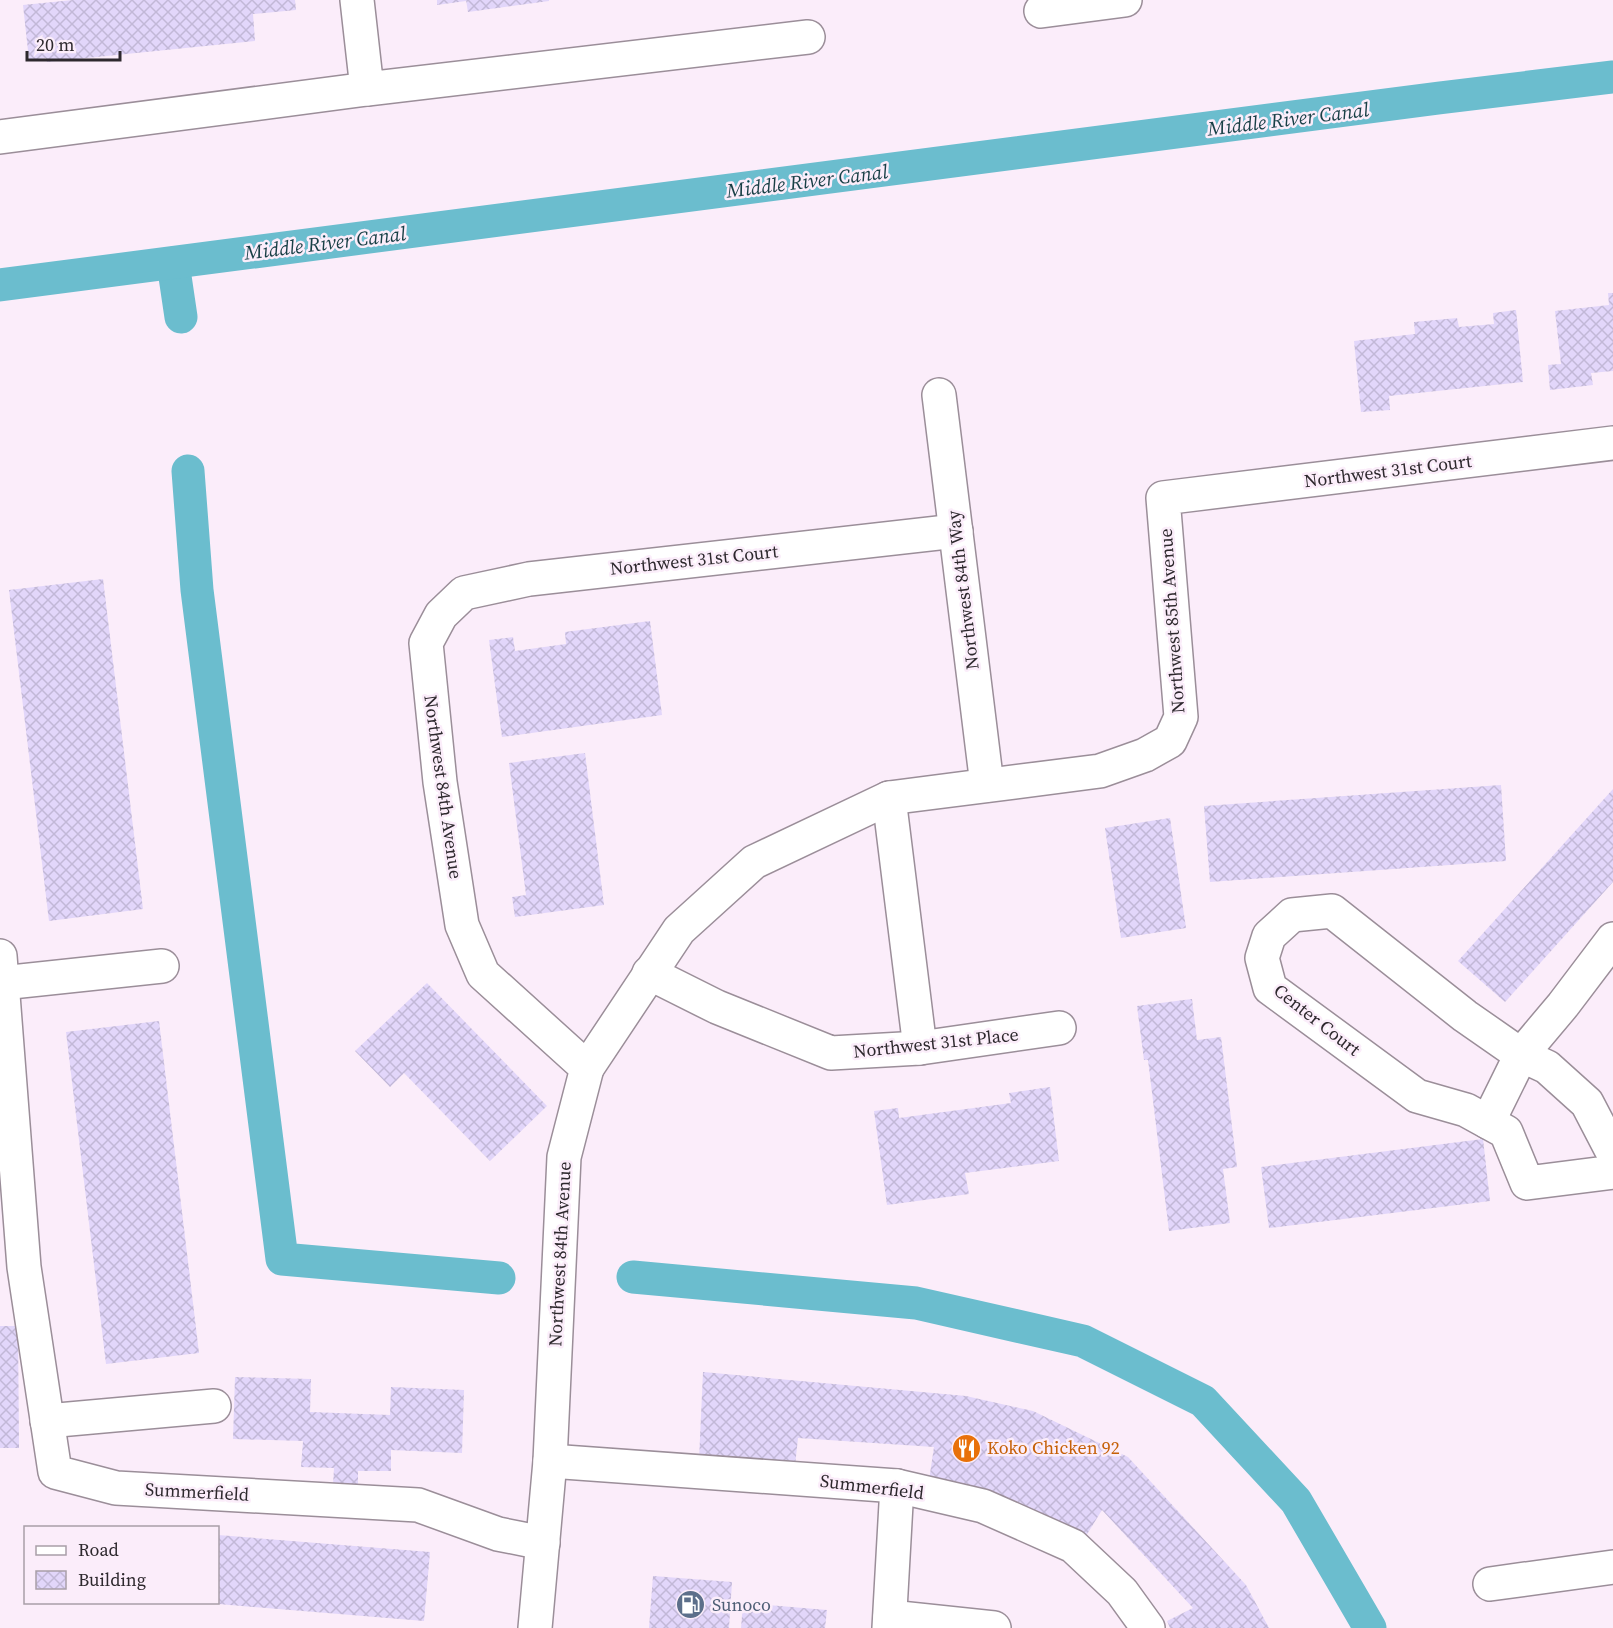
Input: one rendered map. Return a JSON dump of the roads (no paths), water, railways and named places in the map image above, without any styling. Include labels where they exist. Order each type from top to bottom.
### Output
[{"type":"street","points":[[357,0],[367,89]]},
{"type":"street","points":[[1041,11],[1125,0]]},
{"type":"street","points":[[0,137],[367,89],[808,37]]},
{"type":"street","name":"Northwest 84th Way","points":[[939,395],[987,785]]},
{"type":"street","name":"Northwest 31st Court","points":[[1163,498],[1613,443]]},
{"type":"street","name":"Northwest 85th Avenue","points":[[987,785],[1100,771],[1145,755],[1170,741],[1181,717],[1163,498]]},
{"type":"street","name":"Northwest 31st Court","points":[[441,615],[464,593],[529,579],[956,531]]},
{"type":"street","name":"Northwest 84th Avenue","points":[[441,615],[426,643],[440,782],[462,925],[483,974],[587,1068],[564,1156],[550,1461],[535,1628]]},
{"type":"street","points":[[587,1068],[679,930],[754,862],[889,798],[987,785]]},
{"type":"street","points":[[889,798],[920,1048]]},
{"type":"street","name":"Center Court","points":[[1613,1153],[1587,1103],[1547,1067],[1521,1055],[1465,1016],[1332,911],[1292,915],[1269,936],[1262,958],[1270,988],[1417,1096],[1466,1110],[1506,1132],[1527,1182],[1613,1172]]},
{"type":"street","points":[[1488,1122],[1521,1055],[1563,1005],[1613,939]]},
{"type":"street","points":[[1,970],[162,966]]},
{"type":"street","name":"Summerfield","points":[[1,970],[12,1267],[47,1420],[55,1472],[116,1488],[418,1505],[498,1534],[543,1544]]},
{"type":"street","name":"Northwest 31st Place","points":[[649,973],[717,1007],[831,1053],[920,1048],[1059,1028]]},
{"type":"street","points":[[47,1420],[214,1406]]},
{"type":"street","name":"Summerfield","points":[[550,1461],[897,1486],[983,1506],[1073,1546],[1122,1592],[1148,1628]]},
{"type":"street","points":[[897,1486],[890,1623],[994,1628]]},
{"type":"street","points":[[1490,1584],[1613,1567]]},
{"type":"waterway","name":"Middle River Canal","points":[[0,285],[1613,77]]},
{"type":"waterway","points":[[173,263],[181,317]]},
{"type":"waterway","points":[[188,471],[197,590],[282,1259],[499,1278]]},
{"type":"waterway","points":[[633,1277],[916,1303],[1083,1341],[1203,1401],[1296,1501],[1370,1628]]},
{"type":"place","name":"Koko Chicken 92","points":[[966,1448]]},
{"type":"place","name":"Sunoco","points":[[691,1605]]}]
